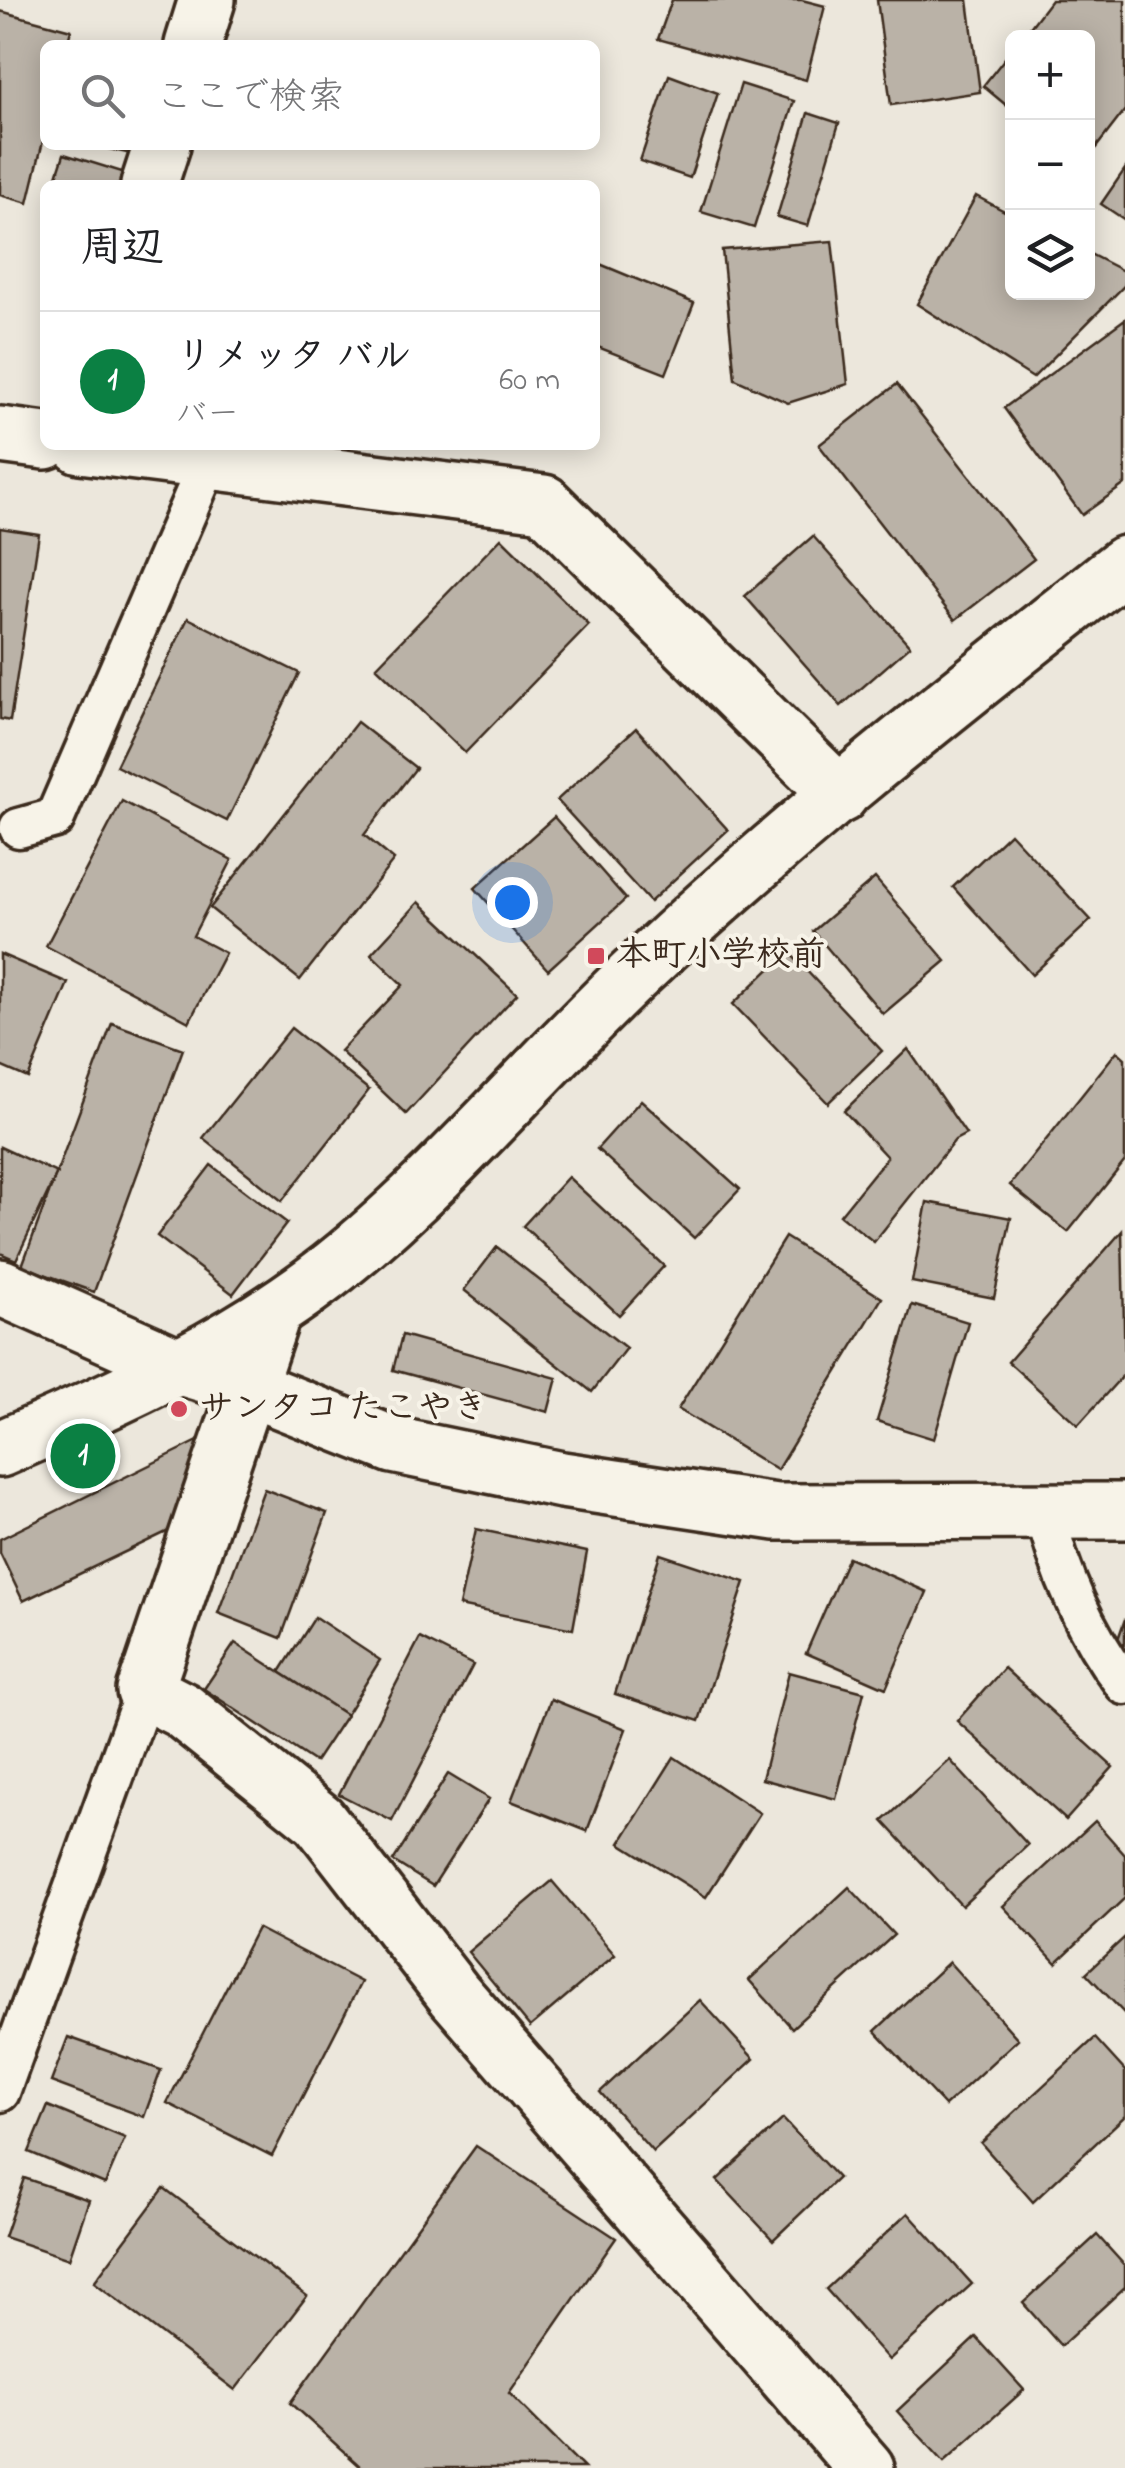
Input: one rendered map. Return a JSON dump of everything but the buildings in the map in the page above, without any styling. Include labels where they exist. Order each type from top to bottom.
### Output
[{"type":"street","points":[[194,40],[206,0]]},
{"type":"street","points":[[151,180],[160,150]]},
{"type":"street","points":[[0,435],[40,440]]},
{"type":"street","points":[[121,450],[544,502],[840,796]]},
{"type":"street","points":[[0,1449],[180,1367],[273,1312],[350,1255],[640,969],[840,796],[1125,564]]},
{"type":"street","points":[[0,1287],[180,1367],[247,1387],[394,1445],[562,1480],[776,1512],[1125,1511]]},
{"type":"street","points":[[273,1312],[145,1690],[182,1710],[320,1820],[454,1994],[866,2468]]},
{"type":"lane","points":[[19,828],[54,818],[210,461]]},
{"type":"lane","points":[[1044,1510],[1054,1555],[1108,1663],[1125,1685]]},
{"type":"lane","points":[[0,2092],[145,1690]]},
{"type":"place","name":"本町小学校前","points":[[596,956]]},
{"type":"place","name":"サンタコ たこやき","points":[[179,1409]]},
{"type":"place","name":"リメッタ バル","points":[[83,1456]]}]
